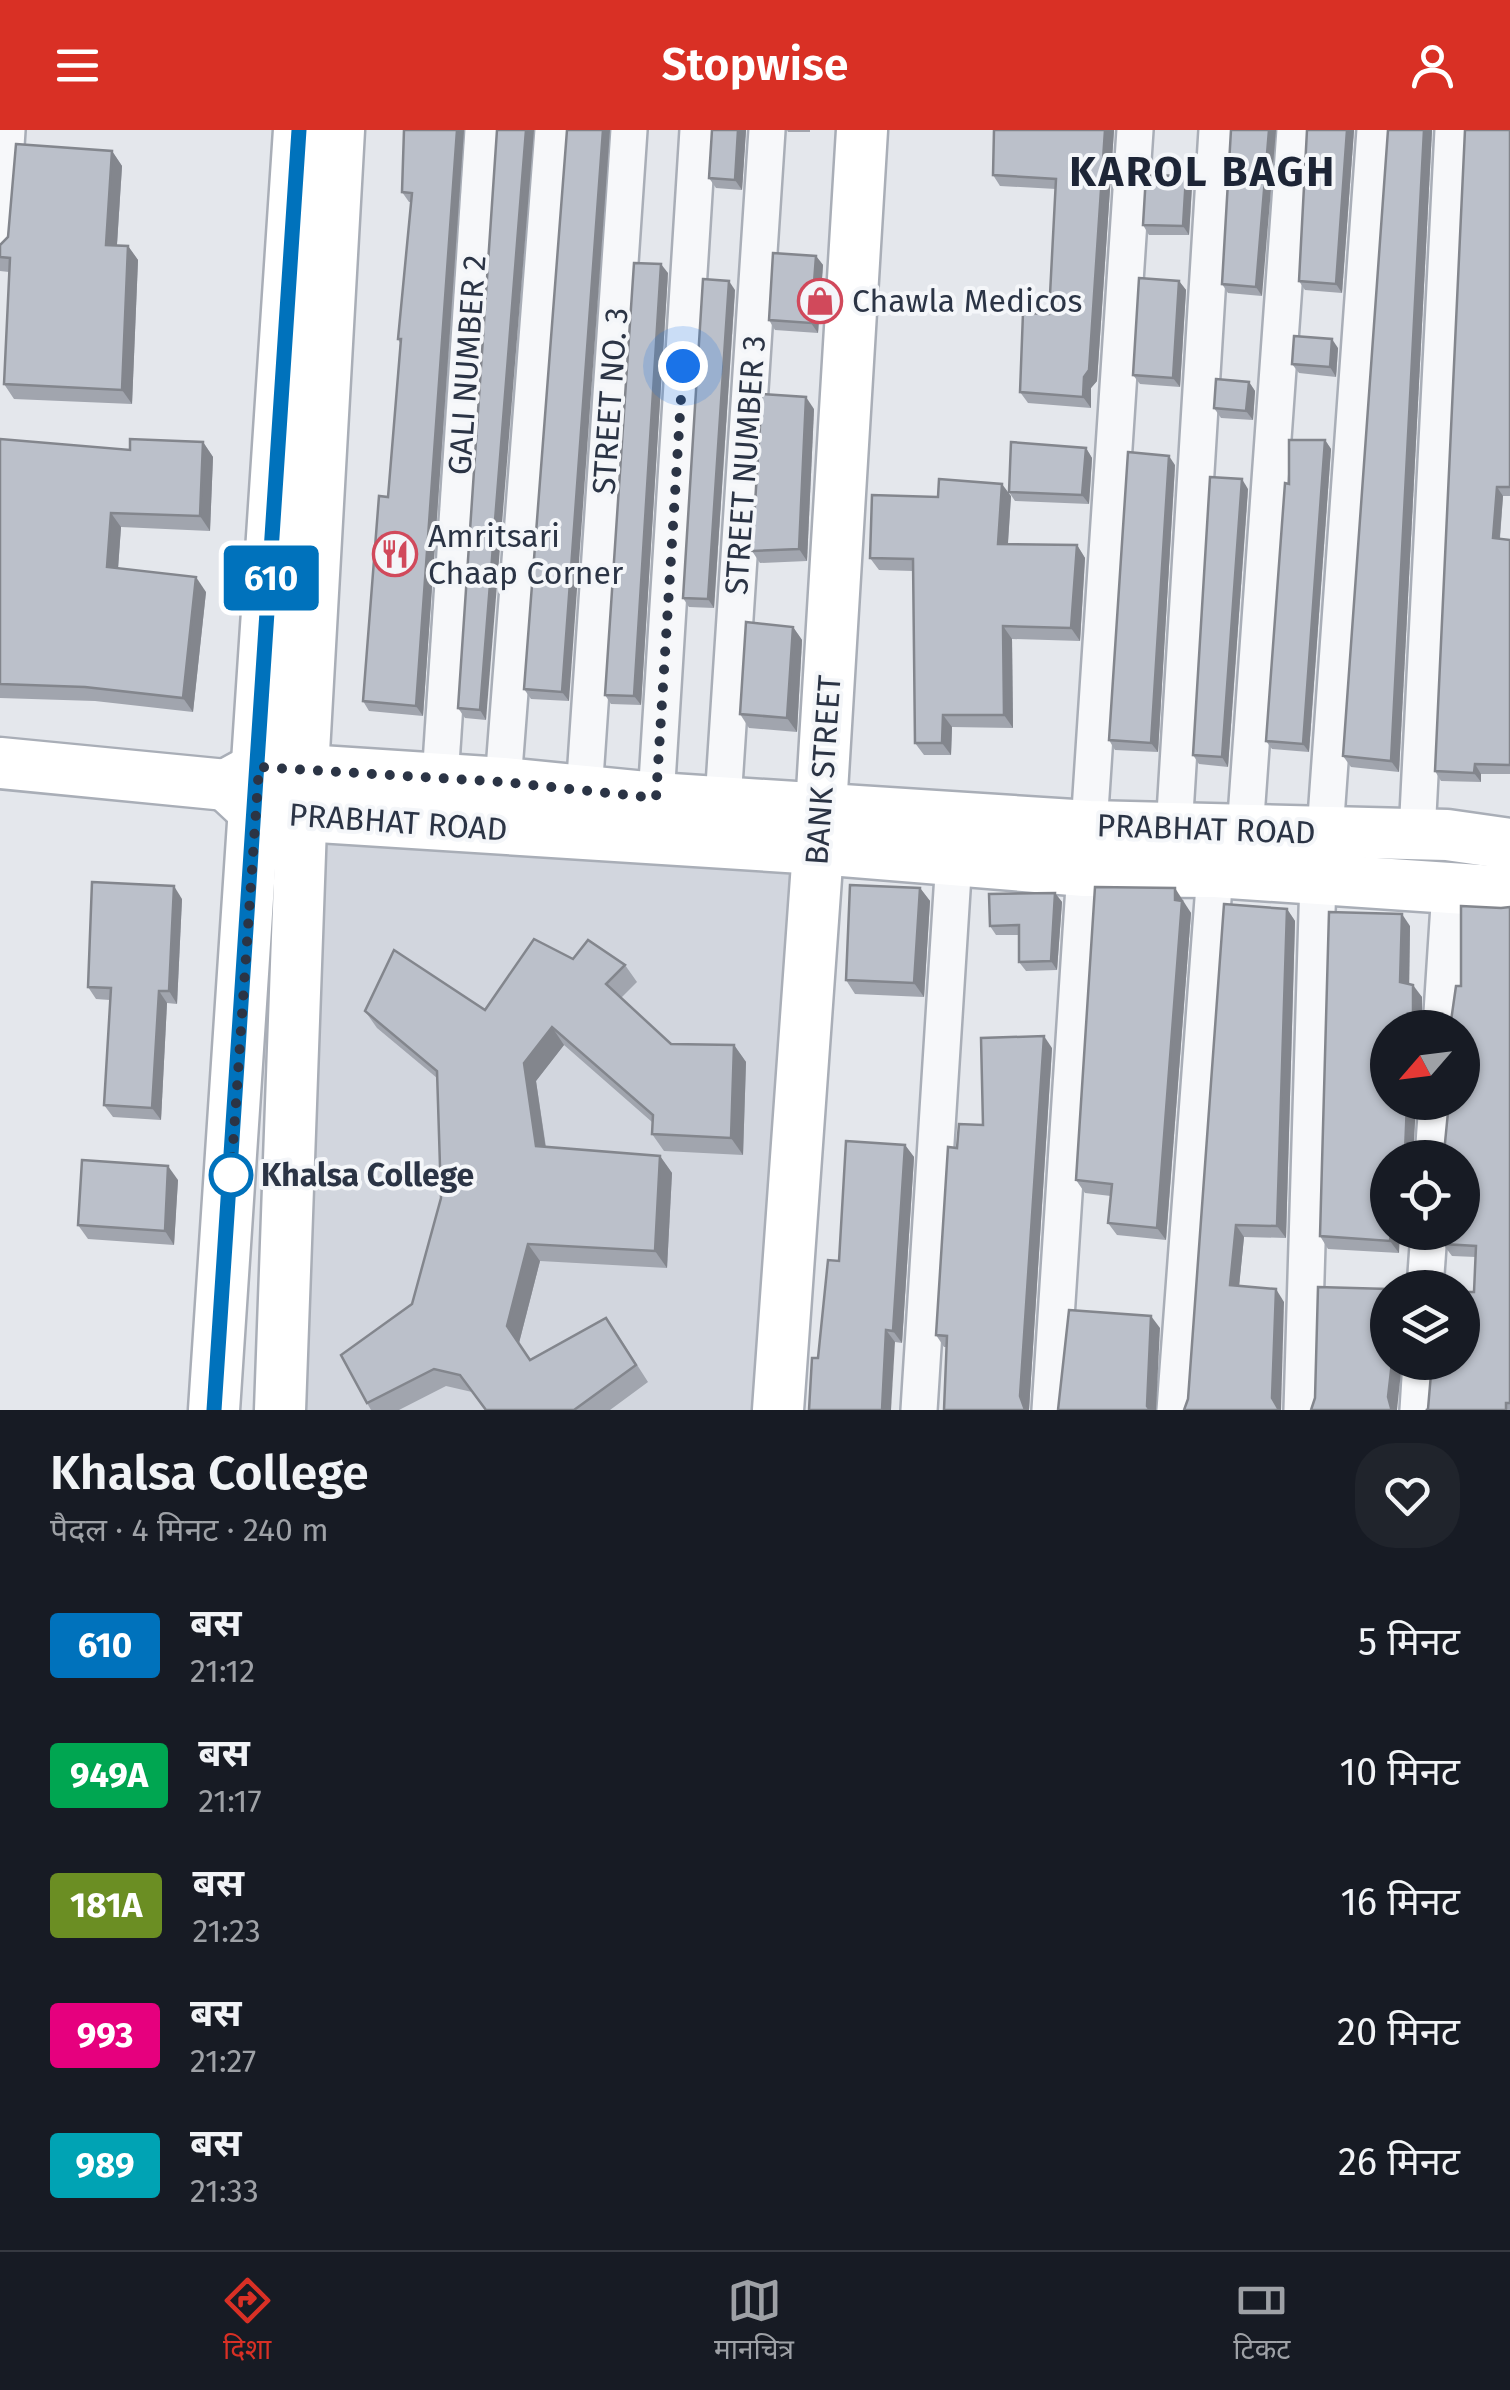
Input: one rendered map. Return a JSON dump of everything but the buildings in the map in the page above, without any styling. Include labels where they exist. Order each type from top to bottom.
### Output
[{"type":"street","points":[[0,240],[7,130]]},
{"type":"street","points":[[280,1410],[269,790],[298,130]]},
{"type":"street","points":[[214,1410],[269,790],[339,130]]},
{"type":"street","name":"GALI NUMBER 2","points":[[440,779],[482,130]]},
{"type":"street","points":[[503,782],[553,130]]},
{"type":"street","name":"STREET NO. 3","points":[[584,792],[629,130]]},
{"type":"street","points":[[656,798],[698,130]]},
{"type":"street","name":"STREET NUMBER 3","points":[[723,801],[767,130]]},
{"type":"street","name":"BANK STREET","points":[[778,1410],[862,130]]},
{"type":"street","points":[[1050,1410],[1136,130]]},
{"type":"street","points":[[1174,830],[1216,130]]},
{"type":"street","points":[[1175,1410],[1216,872],[1245,831],[1295,130]]},
{"type":"street","points":[[1302,1410],[1321,856],[1376,130]]},
{"type":"street","points":[[1417,834],[1453,130]]},
{"type":"street","points":[[0,763],[269,790]]},
{"type":"street","name":"PRABHAT ROAD","points":[[269,790],[440,779],[723,801],[954,859],[1087,848],[1174,830],[1245,831],[1321,856],[1450,890],[1510,892]]},
{"type":"street","name":"PRABHAT ROAD","points":[[269,790],[1087,848],[1216,872],[1321,856],[1417,834],[1510,844]]},
{"type":"street","points":[[919,1410],[954,859]]},
{"type":"street","points":[[1442,1010],[1450,890]]},
{"type":"street","points":[[1418,1410],[1420,1380]]},
{"type":"shaded area","points":[[307,785],[806,818],[763,1410],[269,1410]]},
{"type":"bus line","name":"610","points":[[214,1410],[299,130]]},
{"type":"place","name":"Chawla Medicos","points":[[820,301]]},
{"type":"place","name":"Amritsari Chaap Corner","points":[[395,554]]},
{"type":"place","name":"Khalsa College","points":[[231,1175]]},
{"type":"district","name":"KAROL BAGH","points":[[1203,172]]},
{"type":"route","points":[[231,1175],[259,767],[503,782],[656,798],[683,366]]}]
